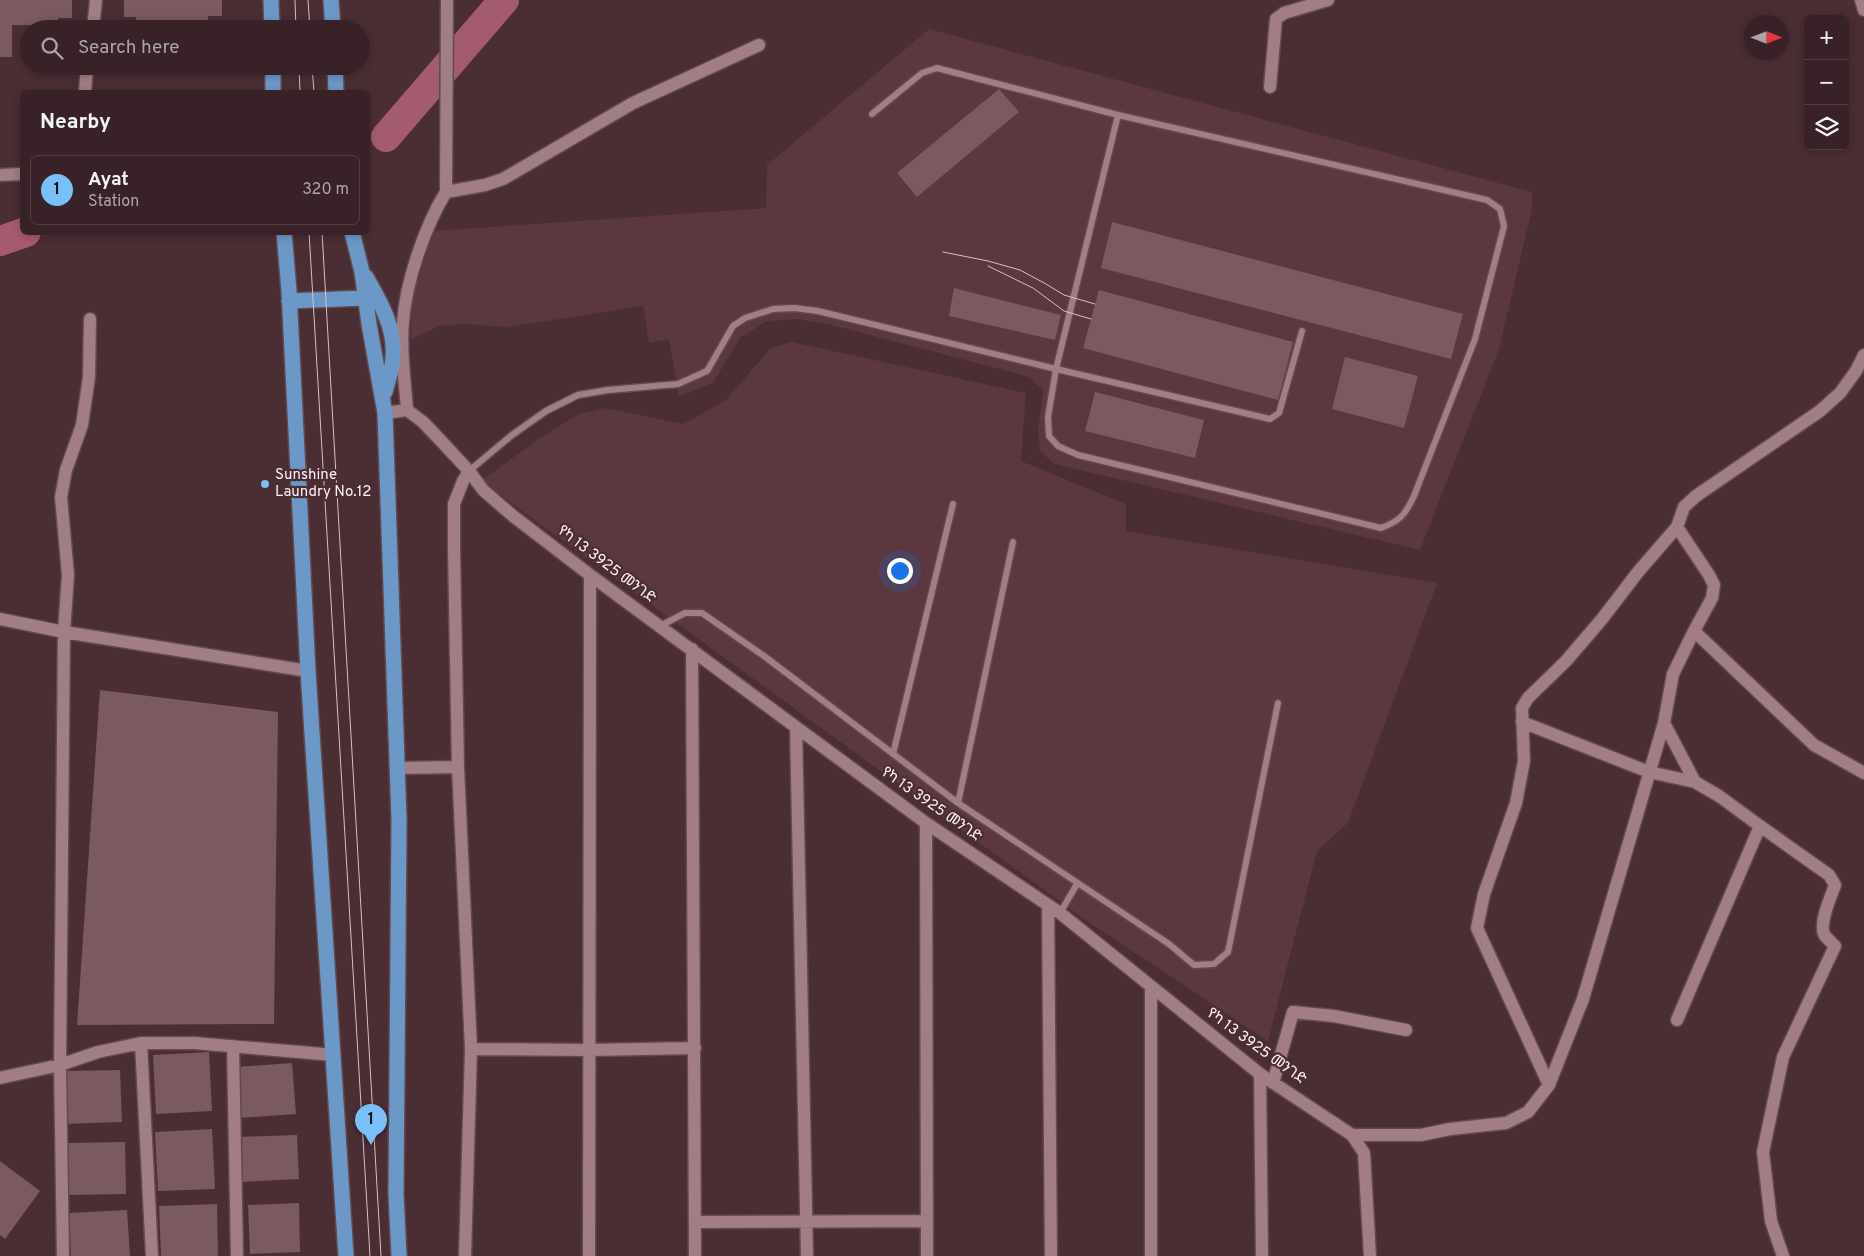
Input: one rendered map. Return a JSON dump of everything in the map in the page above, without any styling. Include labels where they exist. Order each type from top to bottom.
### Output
[{"type":"main road","points":[[271,0],[272,20]]},
{"type":"main road","points":[[331,0],[332,20]]},
{"type":"main road","points":[[273,75],[273,90]]},
{"type":"main road","points":[[335,75],[336,90]]},
{"type":"main road","points":[[284,235],[308,671],[346,1256]]},
{"type":"main road","points":[[353,235],[362,272],[384,405],[399,820],[396,1194],[399,1256]]},
{"type":"main road","points":[[362,272],[383,306],[391,333],[394,357],[384,405]]},
{"type":"main road","points":[[289,301],[366,298]]},
{"type":"street","points":[[94,20],[96,0]]},
{"type":"street","points":[[384,405],[407,410],[402,322],[411,278],[435,210],[446,192],[447,0]]},
{"type":"street","points":[[1270,87],[1276,19],[1284,14],[1328,0]]},
{"type":"street","points":[[1861,0],[1864,10]]},
{"type":"street","points":[[446,192],[485,185],[503,179],[633,104],[759,45]]},
{"type":"street","points":[[85,90],[86,75]]},
{"type":"street","points":[[0,175],[20,174]]},
{"type":"street","points":[[63,1256],[60,1065],[64,632],[68,575],[60,497],[66,470],[82,425],[89,377],[90,319]]},
{"type":"street","points":[[1549,1085],[1477,928],[1484,894],[1516,803],[1524,761],[1522,708],[1528,698],[1566,661],[1590,633],[1638,572],[1677,527],[1684,507],[1696,496],[1820,411],[1840,393],[1856,371],[1864,355]]},
{"type":"street","name":"የካ 13 3925 መንገድ","points":[[407,410],[423,422],[469,471],[483,490],[513,516],[926,823],[1060,913],[1260,1074],[1352,1135],[1364,1153],[1370,1256]]},
{"type":"street","points":[[465,1256],[471,1049],[458,767],[454,504],[469,471]]},
{"type":"street","points":[[1352,1135],[1421,1135],[1450,1129],[1506,1123],[1528,1112],[1549,1085],[1583,999],[1664,723],[1673,674],[1712,598],[1714,585],[1677,527]]},
{"type":"street","points":[[589,1256],[590,575]]},
{"type":"street","points":[[0,620],[308,671]]},
{"type":"street","points":[[1694,631],[1814,745],[1864,773]]},
{"type":"street","points":[[692,649],[695,1256]]},
{"type":"street","points":[[1522,722],[1650,772],[1695,782],[1719,796],[1829,875],[1835,885],[1823,920],[1822,929],[1824,935],[1835,946],[1783,1057],[1763,1152],[1771,1221],[1783,1256]]},
{"type":"street","points":[[1664,723],[1695,782]]},
{"type":"street","points":[[796,727],[807,1256]]},
{"type":"street","points":[[398,768],[458,767]]},
{"type":"street","points":[[926,823],[926,1256]]},
{"type":"street","points":[[1677,1020],[1760,826]]},
{"type":"street","points":[[1048,905],[1051,1256]]},
{"type":"street","points":[[1151,1256],[1152,988]]},
{"type":"street","points":[[1273,1082],[1293,1012],[1334,1016],[1406,1030]]},
{"type":"street","points":[[141,1043],[152,1256]]},
{"type":"street","points":[[0,1078],[60,1065],[98,1052],[141,1043],[194,1043],[334,1055]]},
{"type":"street","points":[[233,1046],[237,1256]]},
{"type":"street","points":[[471,1049],[589,1050],[695,1048]]},
{"type":"street","points":[[1260,1074],[1262,1256]]},
{"type":"street","points":[[696,1222],[926,1221]]},
{"type":"lane","points":[[872,114],[922,73],[937,68],[1118,115],[1487,200],[1500,209],[1504,226],[1475,338],[1414,496],[1408,510],[1398,522],[1381,528],[1078,455],[1058,446],[1050,436],[1048,417],[1056,370],[1118,115]]},
{"type":"lane","points":[[469,471],[512,435],[546,412],[578,395],[608,390],[678,384],[707,371],[733,326],[745,318],[774,309],[794,308],[818,312],[1056,370],[1270,419],[1279,413],[1302,331]]},
{"type":"lane","points":[[894,754],[953,504]]},
{"type":"lane","points":[[958,803],[1013,542]]},
{"type":"lane","points":[[660,626],[685,613],[702,613],[764,656],[958,803],[1077,884],[1170,944],[1194,965],[1214,964],[1228,952],[1278,703]]},
{"type":"lane","points":[[1060,913],[1077,884]]},
{"type":"shaded area","points":[[929,29],[1532,192],[1532,209],[1499,349],[1420,550],[1054,464],[1040,451],[1038,431],[1043,390],[1027,376],[831,325],[799,319],[767,321],[740,338],[713,383],[679,396],[669,339],[649,343],[643,306],[508,327],[463,324],[440,326],[411,339],[412,286],[418,280],[433,231],[766,208],[767,165]]},
{"type":"shaded area","points":[[792,342],[1026,393],[1021,461],[1126,504],[1126,531],[1437,583],[1348,823],[1317,851],[1268,1041],[1087,921],[481,481],[533,443],[578,414],[605,408],[683,424],[726,400],[771,348]]},
{"type":"building","points":[[0,0],[72,0],[72,18],[20,20],[20,25],[12,25],[12,57],[0,57]]},
{"type":"building","points":[[124,0],[222,0],[222,16],[208,16],[208,20],[136,20],[136,17],[124,17]]},
{"type":"building","points":[[999,89],[1019,112],[917,197],[897,173]]},
{"type":"building","points":[[1112,222],[1463,314],[1451,359],[1101,268]]},
{"type":"building","points":[[954,288],[1061,315],[1055,340],[949,316]]},
{"type":"building","points":[[1099,290],[1293,342],[1278,400],[1083,348]]},
{"type":"building","points":[[1345,357],[1418,376],[1404,428],[1332,409]]},
{"type":"building","points":[[1095,392],[1204,420],[1195,458],[1085,431]]},
{"type":"building","points":[[100,690],[278,712],[274,1024],[77,1025]]},
{"type":"building","points":[[209,1052],[212,1111],[156,1114],[153,1055]]},
{"type":"building","points":[[292,1063],[296,1114],[238,1118],[235,1067]]},
{"type":"building","points":[[120,1070],[122,1122],[65,1124],[64,1071]]},
{"type":"building","points":[[212,1129],[215,1189],[158,1191],[155,1132]]},
{"type":"building","points":[[297,1135],[299,1179],[239,1182],[237,1137]]},
{"type":"building","points":[[125,1142],[126,1194],[67,1195],[66,1143]]},
{"type":"building","points":[[0,1161],[40,1191],[5,1239],[0,1235]]},
{"type":"building","points":[[299,1203],[300,1252],[250,1254],[248,1205]]},
{"type":"building","points":[[217,1204],[218,1256],[161,1256],[159,1206]]},
{"type":"building","points":[[127,1210],[130,1256],[71,1256],[69,1213]]},
{"type":"waterway","points":[[386,137],[504,0]]},
{"type":"waterway","points":[[0,241],[20,234]]},
{"type":"tram line","points":[[295,0],[296,20]]},
{"type":"tram line","points":[[308,0],[309,20]]},
{"type":"tram line","points":[[299,75],[300,90]]},
{"type":"tram line","points":[[313,75],[314,90]]},
{"type":"tram line","points":[[309,235],[370,1256]]},
{"type":"tram line","points":[[322,235],[381,1256]]},
{"type":"tram line","points":[[943,252],[1020,270],[1064,295],[1095,304]]},
{"type":"tram line","points":[[988,266],[1033,288],[1064,311],[1091,319]]},
{"type":"place","name":"Sunshine Laundry No.12","points":[[265,484]]},
{"type":"place","name":"Ayat","points":[[371,1145]]}]
